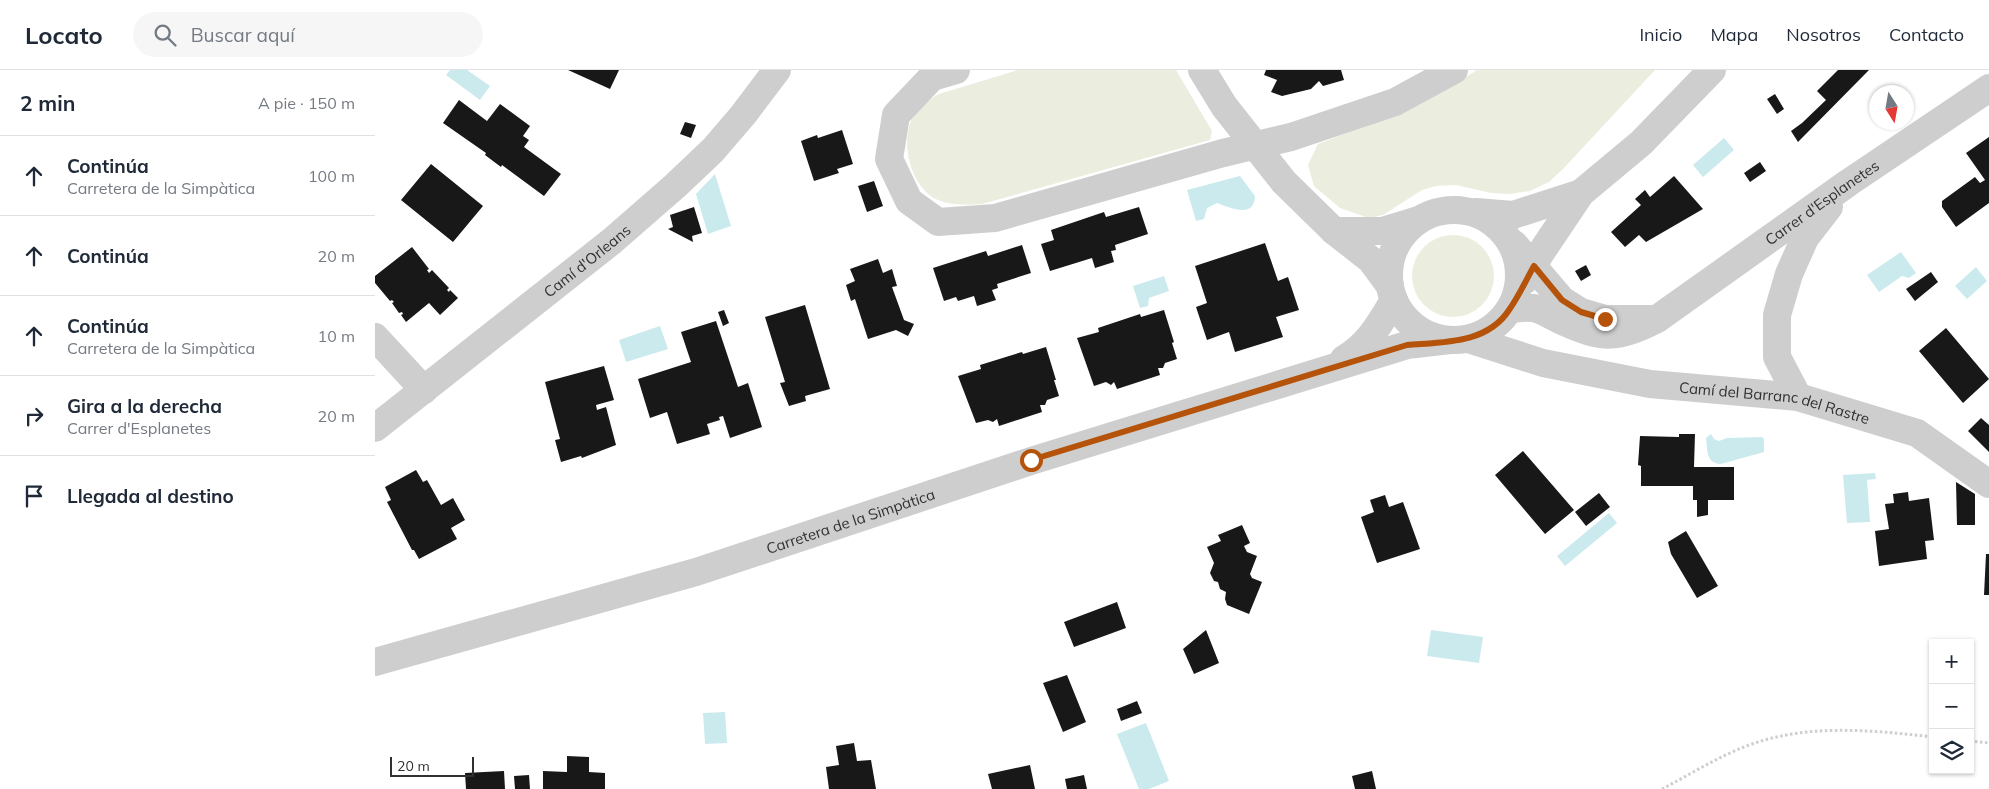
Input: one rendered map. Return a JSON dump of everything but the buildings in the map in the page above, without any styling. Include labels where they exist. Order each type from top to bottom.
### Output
[{"type":"street","name":"Camí d'Orleans","points":[[375,428],[612,241],[675,186],[725,136],[777,70]]},
{"type":"street","points":[[956,70],[932,77],[896,115],[889,158],[909,201],[938,222],[995,218],[1223,152],[1255,146],[1339,122],[1395,102],[1454,70]]},
{"type":"street","points":[[1203,70],[1224,106],[1284,182],[1334,231],[1371,260],[1404,316],[1417,329],[1433,337],[1459,339],[1484,333],[1499,323],[1581,193],[1641,143],[1712,70]]},
{"type":"street","name":"Carrer d'Esplanetes","points":[[1510,307],[1534,308],[1571,325],[1600,335],[1616,335],[1635,330],[1657,318],[1848,183],[1989,88]]},
{"type":"street","points":[[1798,397],[1777,357],[1777,314],[1789,274],[1805,238],[1848,183]]},
{"type":"street","points":[[1334,231],[1383,231],[1420,220],[1435,213],[1452,210],[1513,215],[1581,193]]},
{"type":"street","points":[[1469,212],[1489,220],[1534,266],[1562,300],[1581,312],[1605,319],[1657,318]]},
{"type":"street","points":[[1392,293],[1390,266],[1395,248],[1406,232],[1420,220]]},
{"type":"street","points":[[1504,234],[1513,248],[1519,264],[1519,280],[1510,307],[1510,331],[1543,364]]},
{"type":"street","name":"Carretera de la Simpàtica","points":[[1325,371],[1363,346],[1375,333],[1392,293]]},
{"type":"street","points":[[375,337],[424,390]]},
{"type":"street","name":"Camí del Barranc del Rastre","points":[[1459,339],[1543,364],[1650,384],[1798,397],[1917,433],[1989,484]]},
{"type":"street","name":"Carretera de la Simpàtica","points":[[375,662],[696,572],[1031,460],[1407,345],[1459,339]]},
{"type":"path","points":[[1663,789],[1743,747],[1791,734],[1817,730],[1845,730],[1929,737]]},
{"type":"path","points":[[1974,742],[1989,744]]},
{"type":"shaded area","points":[[1018,70],[1176,70],[1212,131],[1210,140],[982,204],[963,205],[943,202],[932,197],[919,183],[910,164],[907,143],[912,118],[926,102],[939,94]]},
{"type":"shaded area","points":[[1477,70],[1655,70],[1563,169],[1549,182],[1530,191],[1510,194],[1491,193],[1456,185],[1436,186],[1422,190],[1383,215],[1369,218],[1340,208],[1314,186],[1308,165],[1318,144],[1378,121]]},
{"type":"shaded area","points":[[1445,235],[1461,235],[1476,242],[1487,253],[1494,268],[1491,292],[1482,305],[1461,317],[1445,317],[1430,310],[1419,299],[1412,284],[1412,268],[1419,253],[1430,242]]},
{"type":"water","points":[[450,70],[467,70],[490,86],[480,100],[446,75]]},
{"type":"water","points":[[1724,138],[1734,150],[1703,177],[1693,165]]},
{"type":"water","points":[[715,174],[731,226],[708,234],[696,194]]},
{"type":"water","points":[[1240,176],[1255,196],[1251,208],[1241,210],[1217,203],[1207,208],[1204,219],[1196,221],[1187,190]]},
{"type":"water","points":[[1901,252],[1916,273],[1909,278],[1902,276],[1879,292],[1867,275]]},
{"type":"water","points":[[1976,267],[1987,281],[1967,299],[1955,286]]},
{"type":"water","points":[[1164,276],[1169,291],[1149,298],[1148,306],[1140,308],[1133,286]]},
{"type":"water","points":[[660,326],[668,349],[626,362],[619,340]]},
{"type":"water","points":[[1711,434],[1714,439],[1719,441],[1727,438],[1762,437],[1764,439],[1764,452],[1721,464],[1716,463],[1712,461],[1707,451],[1706,438]]},
{"type":"water","points":[[1875,473],[1876,479],[1867,480],[1870,522],[1847,523],[1843,475]]},
{"type":"water","points":[[1609,513],[1617,523],[1565,566],[1557,556]]},
{"type":"water","points":[[1431,630],[1483,637],[1479,663],[1427,656]]},
{"type":"water","points":[[725,712],[727,743],[705,744],[703,713]]},
{"type":"water","points":[[1146,723],[1169,781],[1149,789],[1139,789],[1117,734]]},
{"type":"route","points":[[1031,460],[1407,345],[1468,339],[1484,333],[1499,323],[1510,309],[1534,266],[1562,300],[1581,312],[1605,319]]}]
